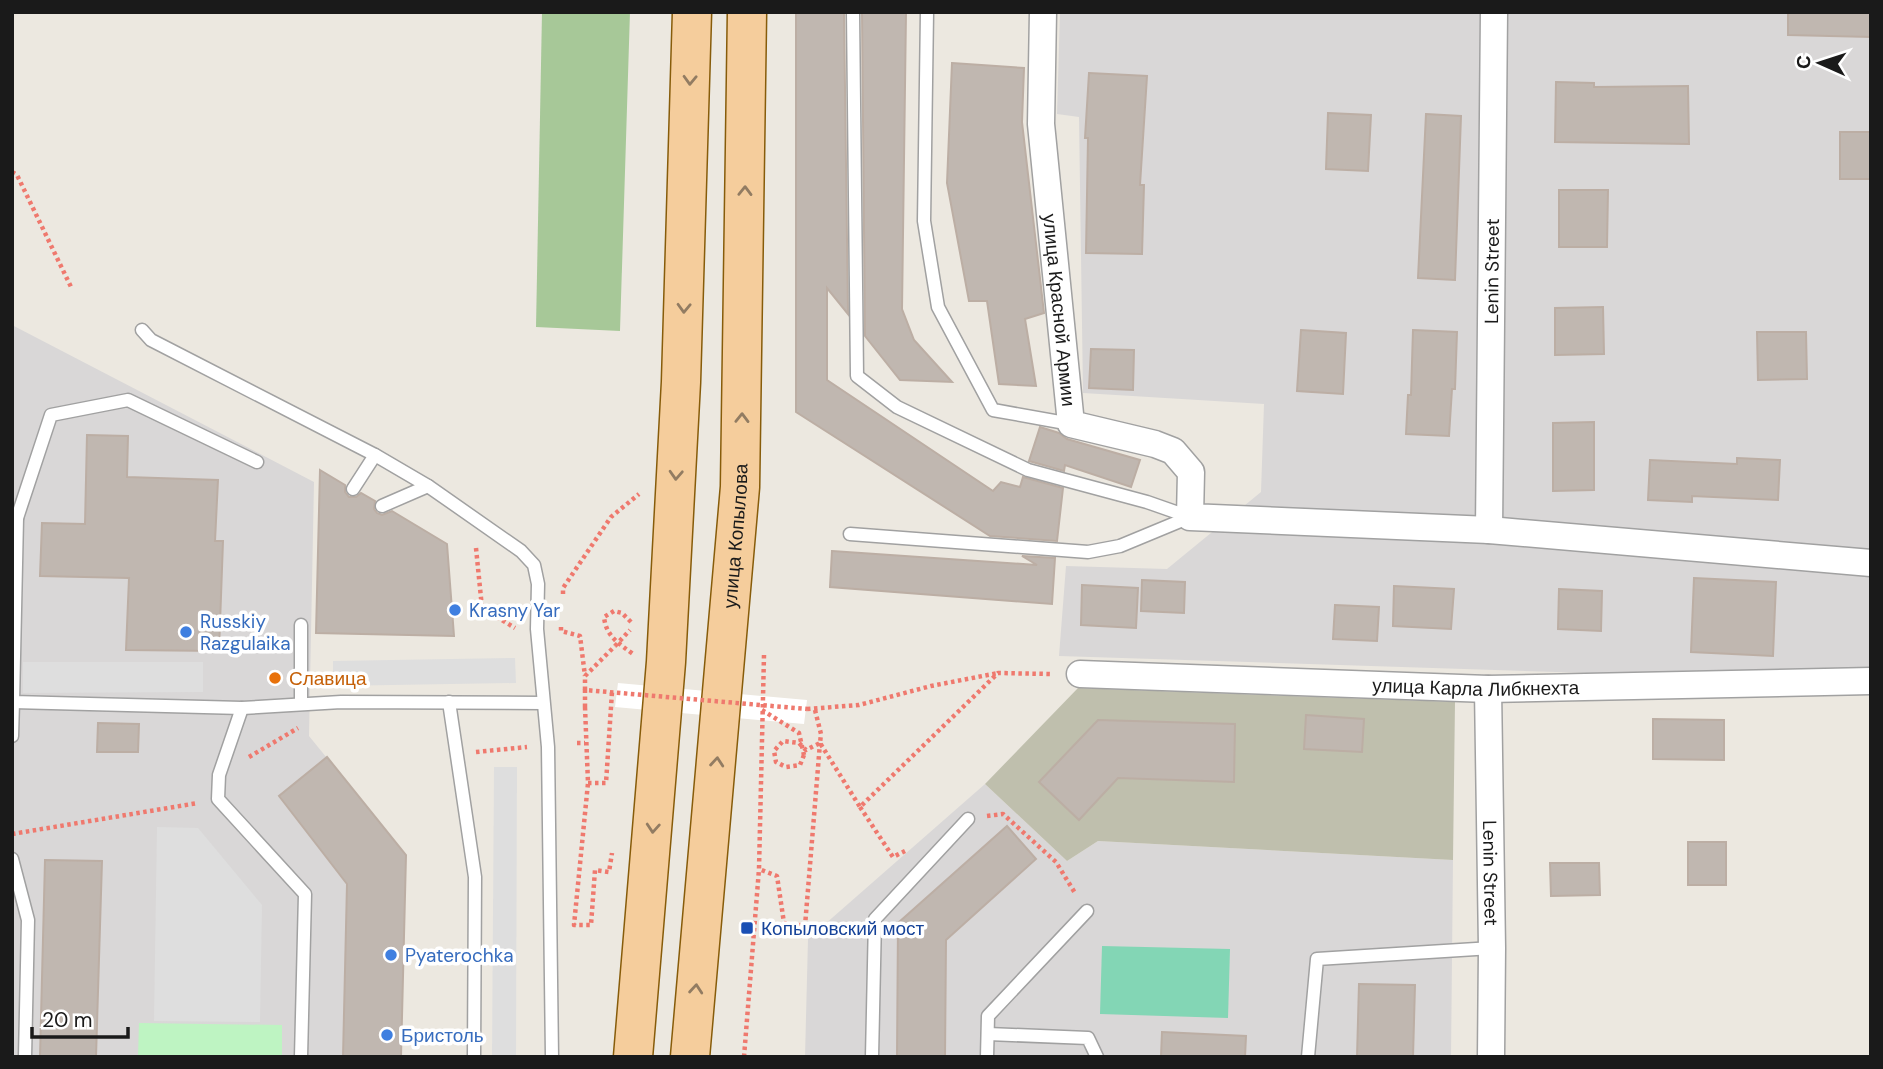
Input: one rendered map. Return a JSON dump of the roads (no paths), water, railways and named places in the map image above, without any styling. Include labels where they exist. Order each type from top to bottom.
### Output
[{"type":"main road","points":[[633,1057],[652,843],[670,582],[681,383],[692,12]]},
{"type":"main road","name":"улица Копылова","points":[[690,1057],[740,487],[747,12]]},
{"type":"street","name":"улица Красной Армии","points":[[1043,12],[1041,124],[1071,424],[1155,444],[1173,451],[1191,472],[1190,517]]},
{"type":"street","name":"Lenin Street","points":[[1489,530],[1494,12]]},
{"type":"street","points":[[1190,517],[1489,530],[1871,563]]},
{"type":"street","name":"улица Карла Либкнехта","points":[[1080,674],[1488,689],[1871,681]]},
{"type":"street","name":"Lenin Street","points":[[1488,689],[1491,1057]]},
{"type":"lane","points":[[853,12],[857,376],[897,407],[1028,470],[1147,502],[1190,517]]},
{"type":"lane","points":[[927,12],[925,221],[938,307],[993,410],[1071,424]]},
{"type":"lane","points":[[142,330],[151,340],[375,455],[428,486],[522,551],[534,565],[538,584],[537,629],[548,747],[552,1057]]},
{"type":"lane","points":[[12,736],[15,518],[51,415],[128,400],[257,462]]},
{"type":"lane","points":[[354,489],[375,455]]},
{"type":"lane","points":[[382,506],[428,486]]},
{"type":"lane","points":[[849,534],[1088,552],[1120,546],[1190,517]]},
{"type":"lane","points":[[301,625],[301,703]]},
{"type":"lane","points":[[13,702],[242,708],[341,702],[543,703]]},
{"type":"lane","points":[[449,702],[475,877],[474,1057]]},
{"type":"lane","points":[[242,708],[219,775],[218,799],[305,894],[301,1057]]},
{"type":"lane","points":[[872,1057],[875,919],[968,819]]},
{"type":"lane","points":[[12,859],[28,920],[25,1057]]},
{"type":"lane","points":[[987,1057],[988,1016],[1087,911]]},
{"type":"lane","points":[[1308,1057],[1317,959],[1492,948]]},
{"type":"lane","points":[[988,1034],[1088,1038],[1097,1057]]},
{"type":"place","name":"Krasny Yar","points":[[455,610]]},
{"type":"place","name":"Russkiy Razgulaika","points":[[186,632]]},
{"type":"place","name":"Славица","points":[[275,678]]},
{"type":"place","name":"Копыловский мост","points":[[747,928]]},
{"type":"place","name":"Pyaterochka","points":[[391,955]]},
{"type":"place","name":"Бристоль","points":[[387,1035]]}]
